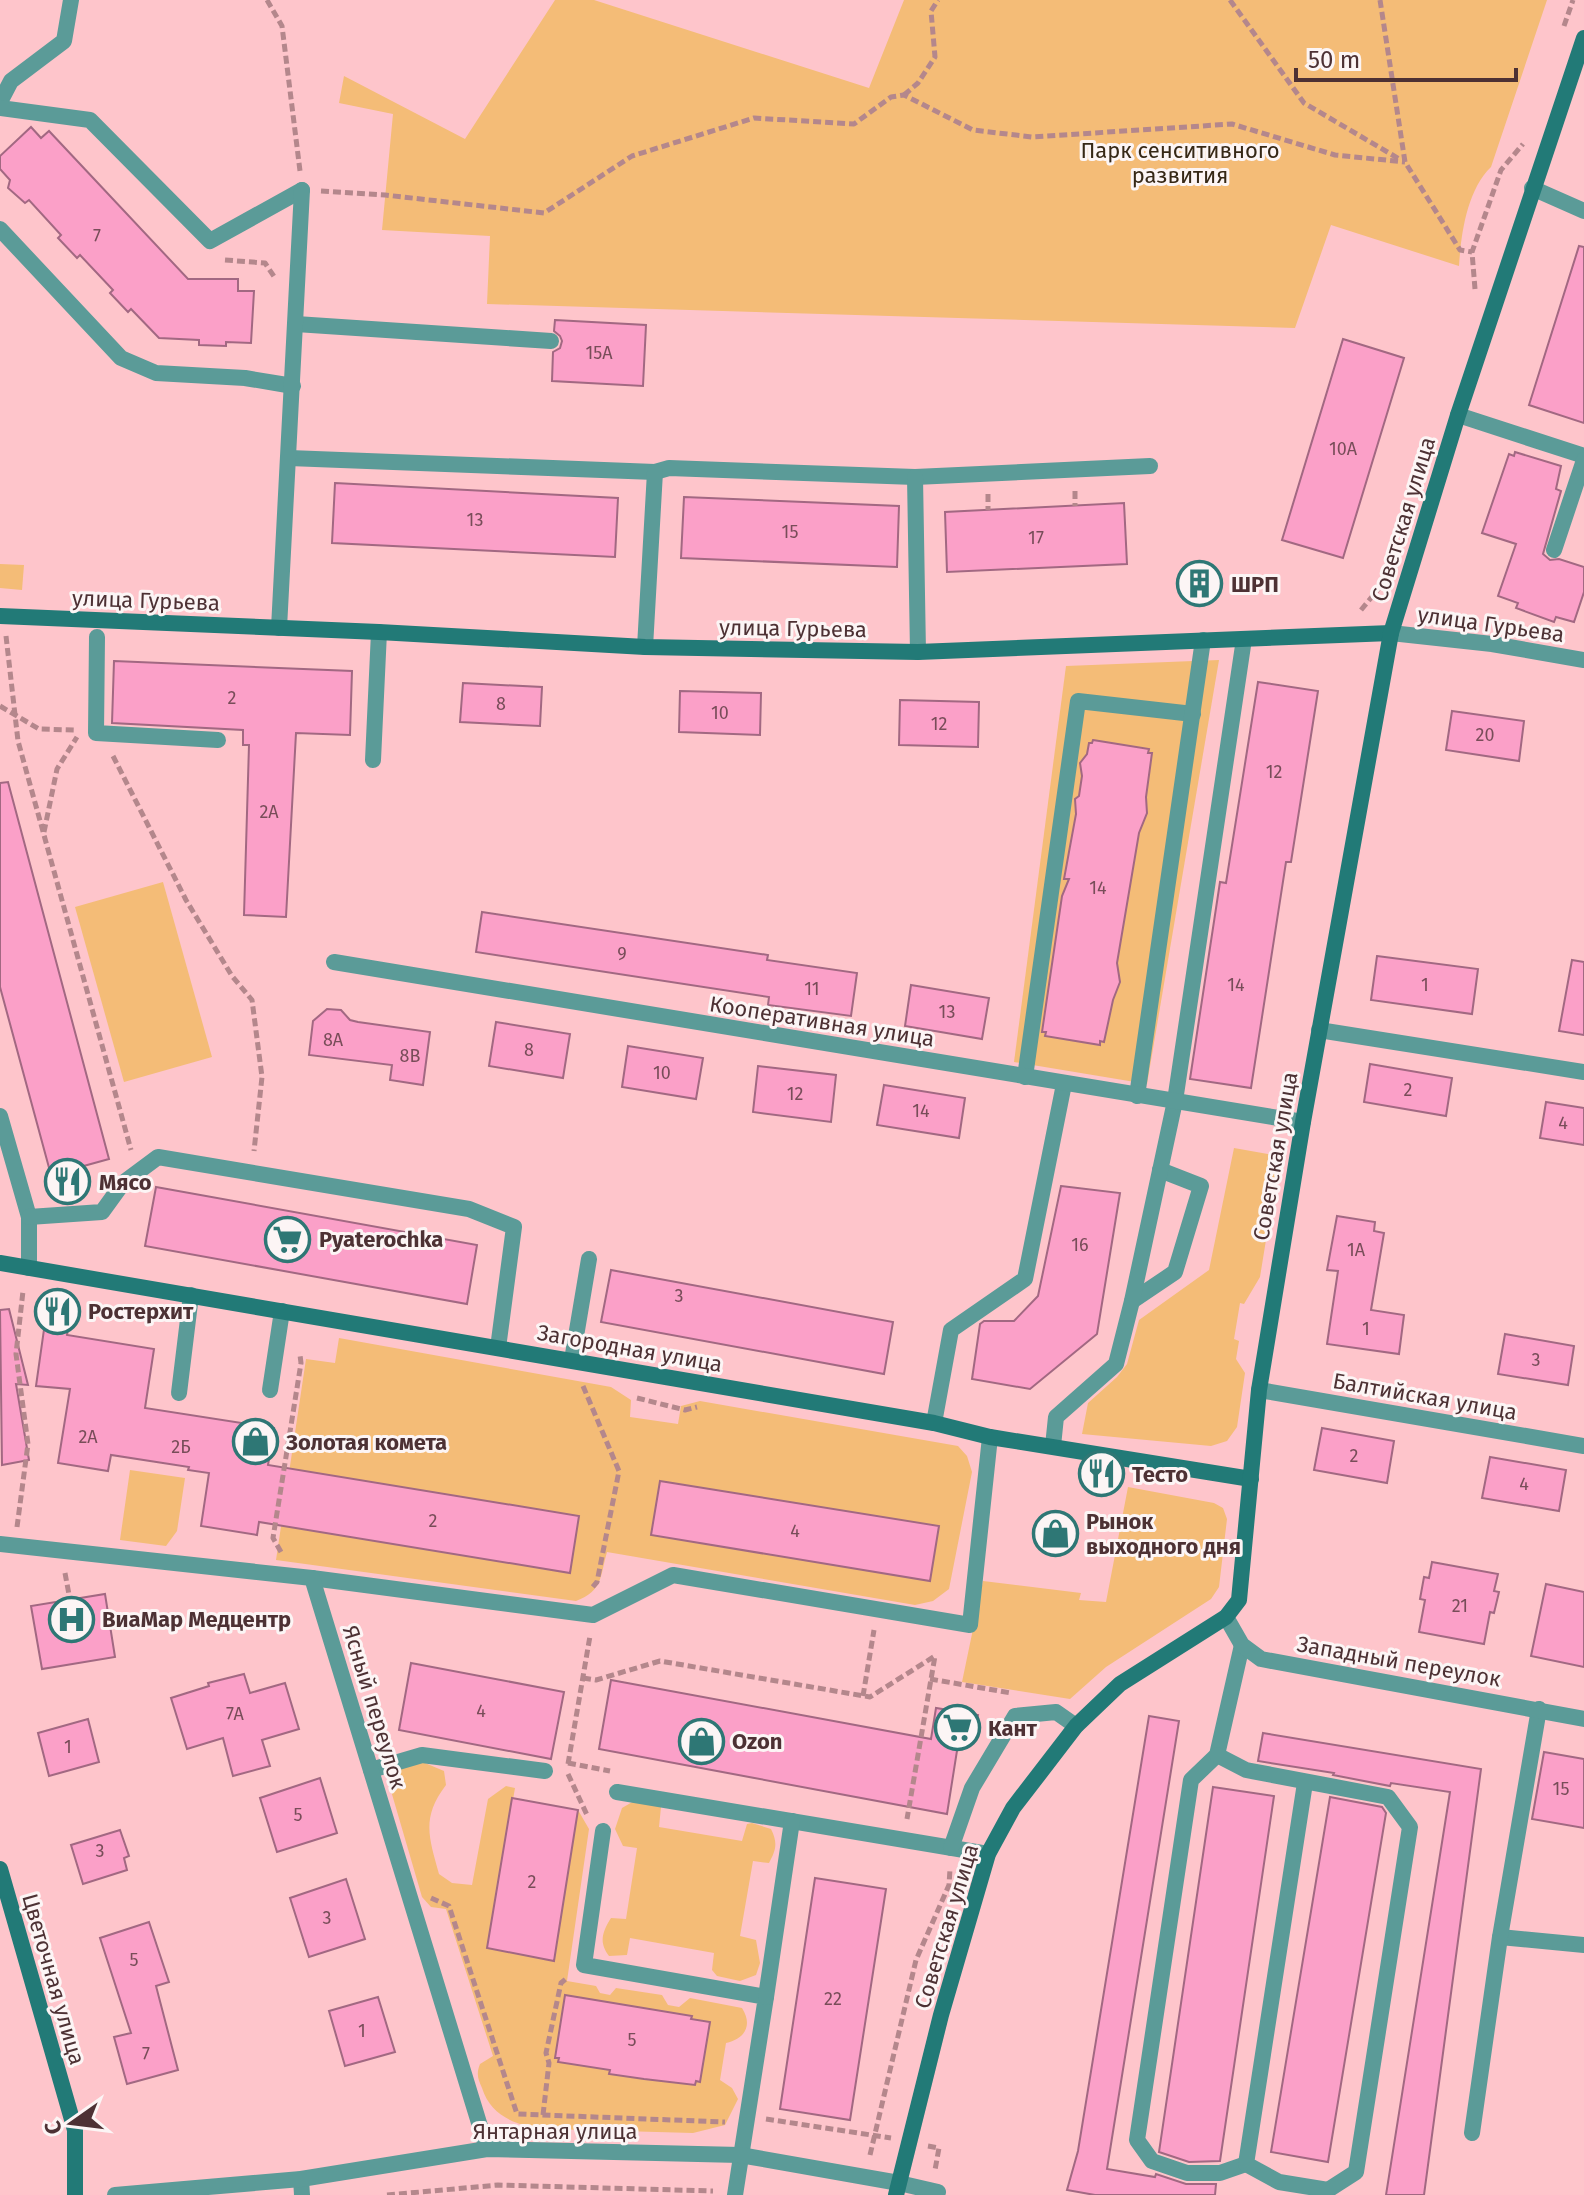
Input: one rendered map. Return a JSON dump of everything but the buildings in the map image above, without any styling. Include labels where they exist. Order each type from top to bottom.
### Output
[{"type":"street","points":[[71,0],[64,41],[11,81],[0,105],[90,120],[210,241],[302,190]]},
{"type":"street","name":"Советская улица","points":[[897,2189],[941,2015],[988,1854],[1013,1808],[1076,1726],[1120,1684],[1226,1617],[1239,1600],[1259,1390],[1319,1030],[1391,633],[1458,415],[1584,38]]},
{"type":"street","points":[[1532,188],[1584,211]]},
{"type":"street","points":[[279,628],[302,190]]},
{"type":"street","points":[[0,229],[121,358],[156,373],[245,378],[293,386]]},
{"type":"street","points":[[296,324],[551,341]]},
{"type":"street","points":[[1458,415],[1584,458],[1554,550]]},
{"type":"street","points":[[289,458],[655,472],[669,468],[915,477],[1150,466]]},
{"type":"street","points":[[645,647],[655,472]]},
{"type":"street","points":[[915,477],[918,652]]},
{"type":"street","name":"улица Гурьева","points":[[3,624],[279,628],[645,647],[918,652],[1391,633],[1492,644],[1584,660]]},
{"type":"street","points":[[373,760],[379,632]]},
{"type":"street","points":[[97,637],[96,733],[218,740]]},
{"type":"street","points":[[1053,1446],[1056,1417],[1116,1364],[1132,1301],[1175,1101],[1244,639]]},
{"type":"street","points":[[1137,1096],[1203,640]]},
{"type":"street","points":[[1025,1077],[1078,701],[1193,714]]},
{"type":"street","name":"Кооперативная улица","points":[[334,962],[1303,1122]]},
{"type":"street","points":[[1319,1030],[1584,1072]]},
{"type":"street","points":[[934,1423],[951,1330],[1025,1279],[1064,1084]]},
{"type":"street","points":[[0,1116],[29,1217],[29,1268]]},
{"type":"street","points":[[29,1217],[102,1212],[123,1183],[158,1157],[469,1209],[514,1227],[498,1348]]},
{"type":"street","points":[[1132,1301],[1175,1272],[1201,1186],[1160,1170]]},
{"type":"street","points":[[572,1360],[589,1259]]},
{"type":"street","name":"Загородная улица","points":[[0,1263],[934,1423],[990,1437],[1251,1479]]},
{"type":"street","points":[[179,1393],[191,1295]]},
{"type":"street","points":[[270,1390],[282,1311]]},
{"type":"street","name":"Балтийская улица","points":[[1259,1390],[1584,1446]]},
{"type":"street","points":[[8,1544],[305,1577],[593,1615],[673,1575],[970,1625],[990,1437]]},
{"type":"street","name":"Ясный переулок","points":[[305,1577],[371,1770],[487,2149]]},
{"type":"street","points":[[1217,1755],[1246,1770],[1388,1797],[1410,1827],[1356,2172],[1328,2190],[1279,2182],[1246,2164],[1220,2173],[1187,2173],[1152,2161],[1137,2140],[1191,1780],[1217,1755],[1242,1645],[1226,1617]]},
{"type":"street","name":"Западный переулок","points":[[1242,1645],[1261,1659],[1584,1719]]},
{"type":"street","points":[[1472,2133],[1500,1937],[1539,1709]]},
{"type":"street","points":[[951,1848],[972,1788],[1015,1716],[1056,1712],[1076,1726]]},
{"type":"street","points":[[371,1770],[422,1755],[545,1771]]},
{"type":"street","points":[[1246,2164],[1305,1783]]},
{"type":"street","points":[[617,1792],[988,1854]]},
{"type":"street","points":[[735,2193],[792,1821]]},
{"type":"street","points":[[598,1830],[584,1965],[766,1997]]},
{"type":"street","name":"Цветочная улица","points":[[0,1869],[75,2130],[75,2195]]},
{"type":"street","points":[[1500,1937],[1584,1945]]},
{"type":"street","name":"Янтарная улица","points":[[115,2195],[302,2187],[487,2149],[740,2155],[865,2176],[897,2189],[938,2192]]},
{"type":"path","points":[[267,0],[267,5],[282,26],[302,190],[385,195],[544,213],[632,156],[754,118],[854,124],[891,97],[904,95],[918,83],[935,57],[931,11],[938,0]]},
{"type":"path","points":[[1230,0],[1304,103],[1405,162]]},
{"type":"path","points":[[1380,0],[1405,162],[1460,250],[1472,252]]},
{"type":"path","points":[[1564,28],[1573,0]]},
{"type":"path","points":[[904,95],[973,130],[1032,137],[1232,124],[1335,155],[1405,162]]},
{"type":"path","points":[[1476,298],[1472,252],[1501,170],[1529,138]]},
{"type":"path","points":[[1353,613],[1364,609],[1381,586]]},
{"type":"path","points":[[3,624],[18,741],[137,1172]]},
{"type":"path","points":[[0,706],[39,729],[81,731],[57,769],[44,833]]},
{"type":"path","points":[[102,733],[186,900],[232,976],[252,1000],[262,1077],[251,1172]]},
{"type":"path","points":[[8,1544],[28,1444],[16,1354],[23,1291]]},
{"type":"path","points":[[305,1577],[273,1538],[301,1363],[298,1347],[307,1315]]},
{"type":"path","points":[[583,1386],[619,1471],[597,1582],[588,1593]]},
{"type":"path","points":[[863,1696],[877,1609]]},
{"type":"path","points":[[593,1615],[567,1771],[598,1830]]},
{"type":"path","points":[[583,1678],[596,1680],[660,1661],[870,1697],[935,1656],[907,1820]]},
{"type":"path","points":[[930,1679],[1024,1695]]},
{"type":"path","points":[[865,2176],[916,1960],[949,1885],[951,1848]]},
{"type":"path","points":[[543,2115],[549,2063],[546,2053],[561,1983],[584,1965]]},
{"type":"path","points":[[387,2195],[498,2185],[735,2193]]},
{"type":"green space","name":"Парк сенситивного развития","points":[[555,0],[594,0],[869,88],[904,0],[1547,0],[1491,167],[1471,200],[1459,266],[1331,225],[1295,328],[487,304],[490,236],[382,230],[393,114],[339,103],[344,76],[465,139]]},
{"type":"green space","points":[[0,564],[24,565],[22,590],[0,588]]},
{"type":"green space","points":[[1219,660],[1147,1084],[1014,1062],[1066,666]]},
{"type":"green space","points":[[163,882],[212,1057],[124,1082],[75,907]]},
{"type":"green space","points":[[1234,1148],[1274,1155],[1279,1160],[1260,1277],[1244,1304],[1240,1303],[1234,1339],[1239,1341],[1236,1359],[1245,1373],[1237,1427],[1227,1441],[1211,1446],[1082,1434],[1088,1403],[1127,1364],[1139,1320],[1209,1270]]},
{"type":"green space","points":[[339,1338],[611,1387],[631,1400],[630,1417],[678,1424],[681,1406],[700,1401],[958,1446],[967,1456],[972,1472],[949,1589],[933,1601],[915,1605],[607,1552],[596,1587],[576,1601],[276,1560],[306,1359],[335,1363]],"holes":[[[296,1470],[579,1516],[570,1573],[287,1527]]]},
{"type":"green space","points":[[130,1470],[185,1478],[177,1531],[166,1546],[120,1540]]},
{"type":"green space","points":[[1128,1487],[1214,1503],[1223,1508],[1227,1519],[1219,1587],[1211,1599],[1106,1667],[1070,1699],[962,1682],[983,1581],[1081,1593],[1079,1600],[1106,1602]]},
{"type":"green space","points":[[413,1762],[444,1771],[446,1785],[433,1808],[429,1828],[439,1874],[452,1883],[472,1885],[488,1799],[506,1786],[515,1788],[487,1948],[554,1960],[578,1810],[589,1829],[567,1981],[596,1986],[600,1993],[610,1995],[616,1988],[662,1995],[668,2005],[679,2007],[690,1998],[742,2008],[747,2025],[742,2035],[726,2043],[720,2080],[732,2088],[738,2099],[725,2125],[693,2133],[548,2129],[517,2123],[492,2106],[478,2074],[480,2064],[493,2056],[446,1909],[431,1907],[422,1897],[389,1784],[397,1771]]},
{"type":"green space","points":[[634,1801],[661,1807],[659,1827],[742,1841],[747,1824],[771,1829],[775,1850],[769,1863],[753,1861],[740,1936],[756,1940],[760,1963],[756,1975],[740,1981],[717,1976],[712,1970],[714,1953],[630,1938],[627,1955],[609,1956],[604,1946],[604,1932],[611,1918],[626,1919],[637,1848],[623,1846],[615,1829],[622,1808]]},
{"type":"place","name":"ШРП","points":[[1200,584]]},
{"type":"place","name":"Мясо","points":[[68,1182]]},
{"type":"place","name":"Pyaterochka","points":[[288,1239]]},
{"type":"place","name":"Ростерхит","points":[[57,1311]]},
{"type":"place","name":"Золотая комета","points":[[255,1442]]},
{"type":"place","name":"Тесто","points":[[1101,1474]]},
{"type":"place","name":"Рынок выходного дня","points":[[1055,1534]]},
{"type":"place","name":"ВиаМар Медцентр","points":[[71,1619]]},
{"type":"place","name":"Кант","points":[[957,1728]]},
{"type":"place","name":"Ozon","points":[[701,1741]]}]
